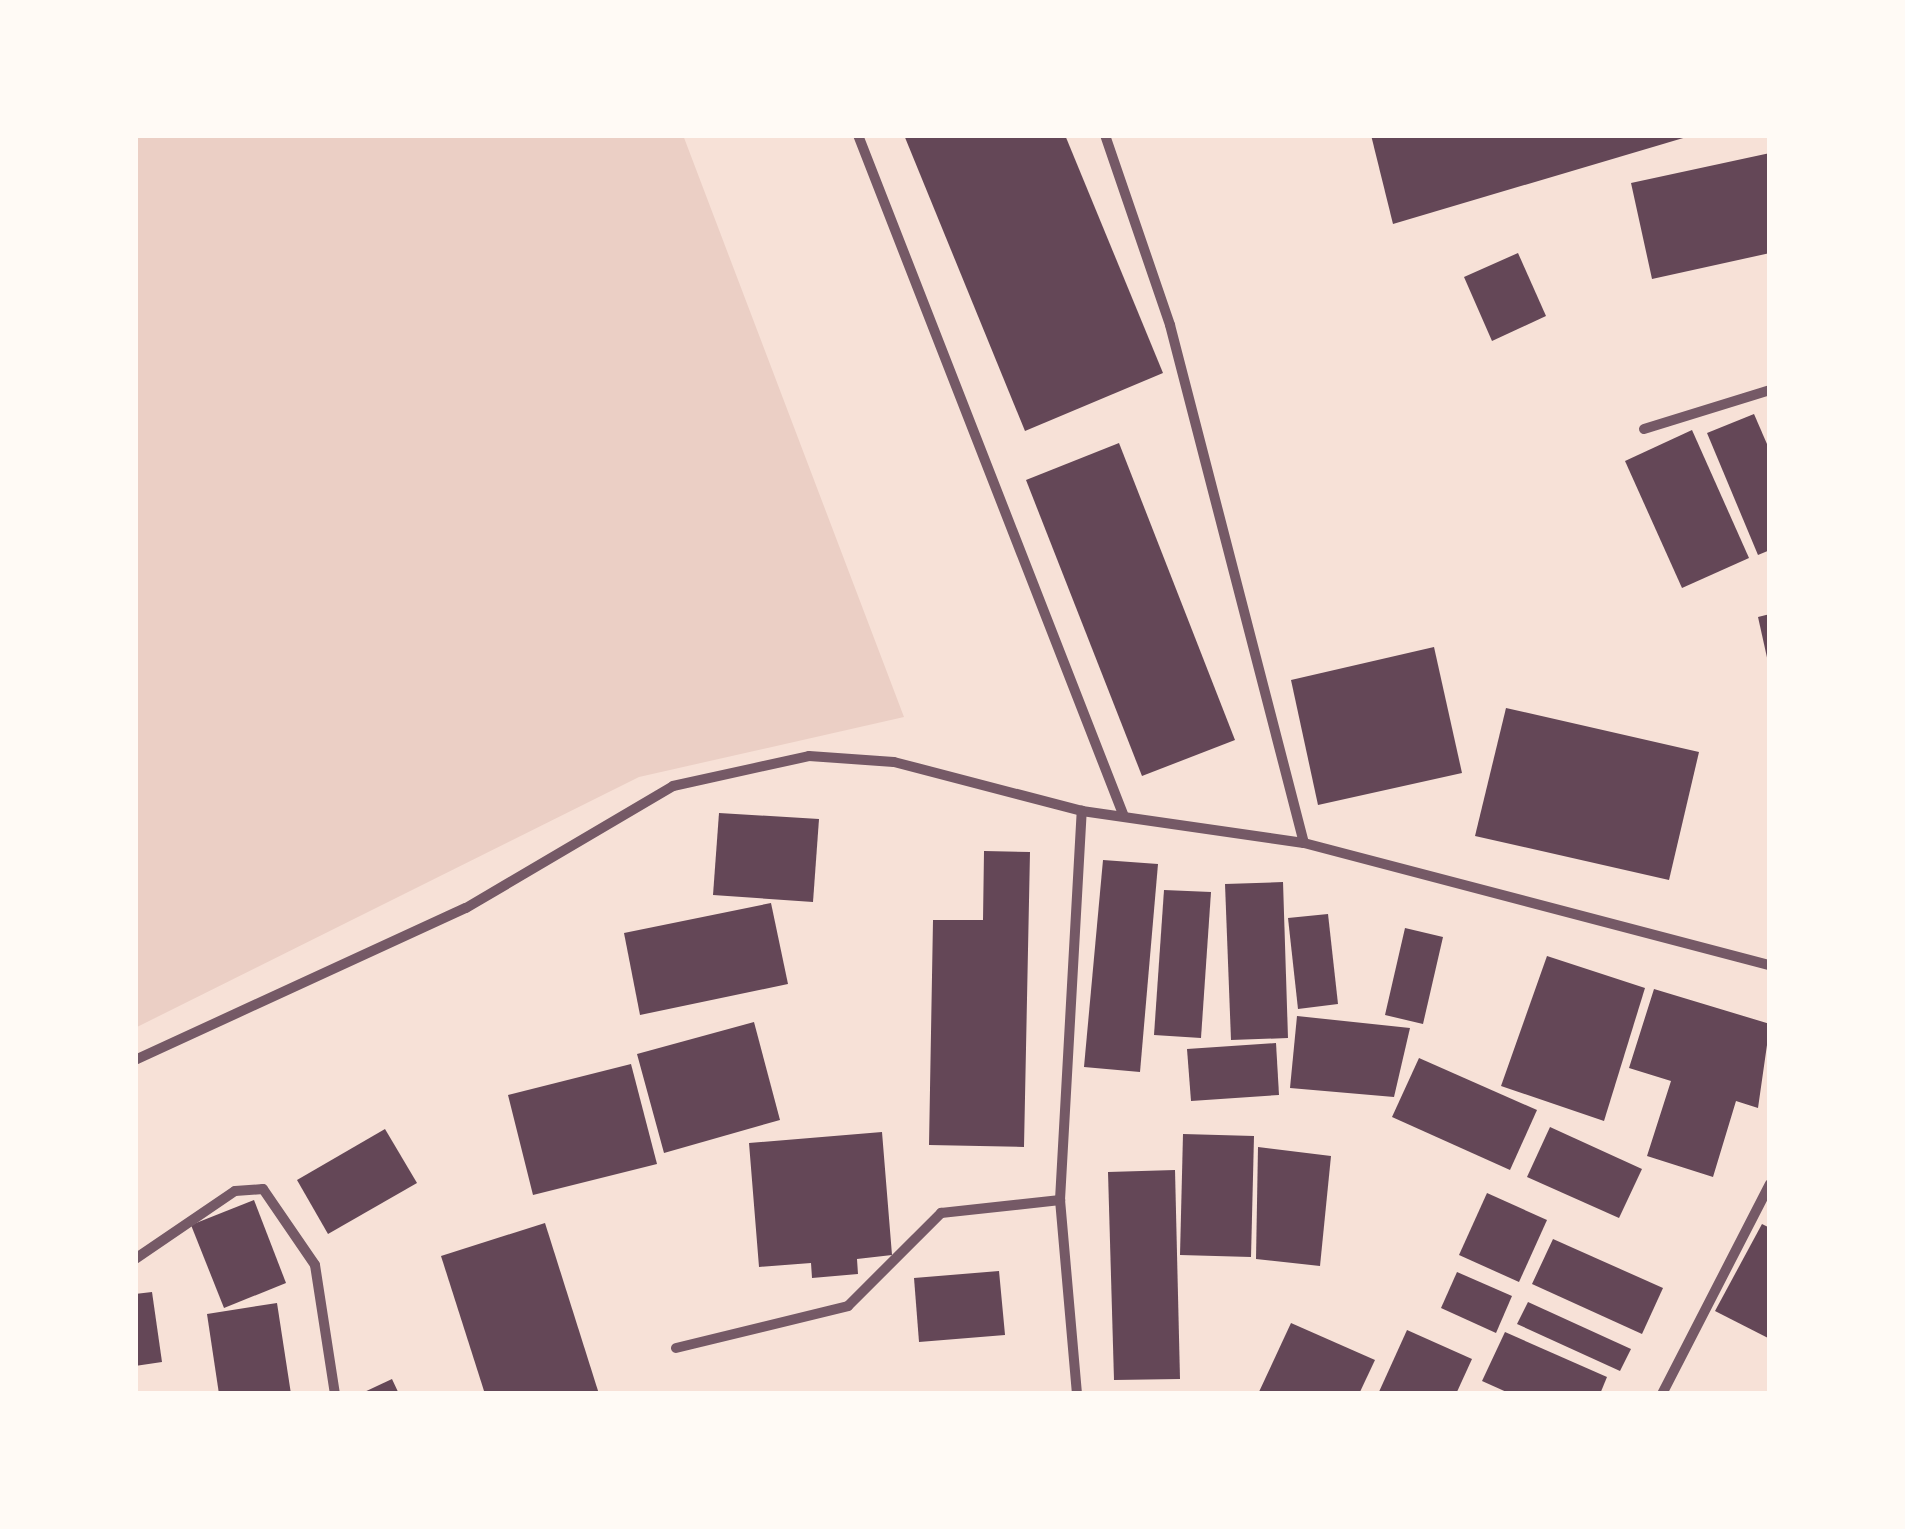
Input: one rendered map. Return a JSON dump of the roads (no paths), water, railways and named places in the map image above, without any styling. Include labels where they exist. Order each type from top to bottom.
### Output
[{"type":"street","points":[[858,135],[1123,814]]},
{"type":"street","points":[[1105,135],[1170,325],[1304,843]]},
{"type":"street","points":[[1644,428],[1770,390]]},
{"type":"street","points":[[135,1060],[363,960],[627,810],[724,769],[809,756],[894,762],[1082,810],[1304,843],[1770,965]]},
{"type":"street","points":[[1082,810],[1060,1200],[1082,1393]]},
{"type":"street","points":[[1662,1394],[1770,1184]]},
{"type":"street","points":[[135,1259],[235,1192],[263,1189],[314,1265],[335,1394]]},
{"type":"street","points":[[676,1348],[848,1306],[941,1213],[1060,1200]]}]
